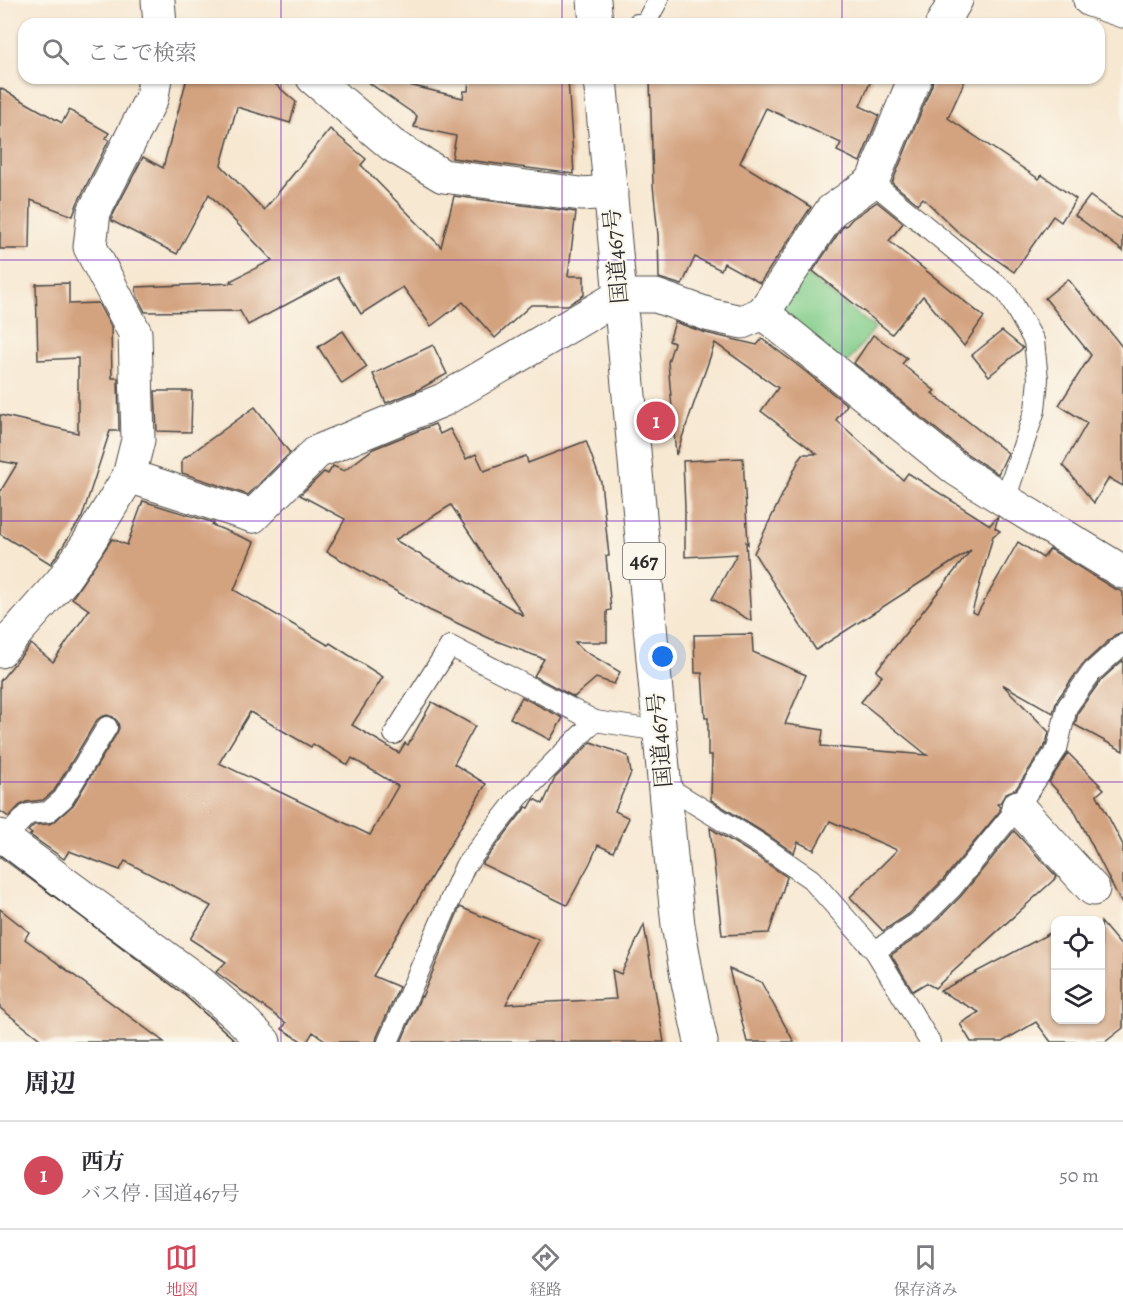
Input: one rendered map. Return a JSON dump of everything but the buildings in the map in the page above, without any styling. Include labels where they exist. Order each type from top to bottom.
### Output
[{"type":"main road","points":[[158,0],[160,18]]},
{"type":"main road","points":[[594,0],[596,18]]},
{"type":"main road","points":[[1090,0],[1123,11]]},
{"type":"main road","points":[[0,651],[62,581],[129,476],[138,440],[135,333],[90,247],[94,212],[152,97],[154,84]]},
{"type":"main road","points":[[320,84],[392,145],[442,176],[581,195],[610,192]]},
{"type":"main road","name":"国道467号","points":[[601,84],[678,925],[701,1042]]},
{"type":"main road","points":[[129,476],[253,516],[317,452],[443,399],[620,296],[656,296],[710,315],[742,322],[764,313],[831,211],[872,182],[913,84]]},
{"type":"main road","points":[[764,313],[956,469],[1123,572]]},
{"type":"main road","points":[[1018,807],[1093,890]]},
{"type":"main road","points":[[2,838],[199,982],[264,1042]]},
{"type":"lane","points":[[648,18],[658,0]]},
{"type":"lane","points":[[872,182],[1007,293],[1034,341],[1038,379],[1035,410],[1005,500]]},
{"type":"lane","points":[[875,951],[917,923],[952,888],[1018,807],[1057,749],[1067,707],[1092,672],[1123,644]]},
{"type":"lane","points":[[394,735],[450,646],[595,721],[660,731]]},
{"type":"lane","points":[[388,1042],[465,866],[518,798],[595,721]]},
{"type":"lane","points":[[2,838],[28,814],[48,812],[63,799],[107,727]]},
{"type":"lane","points":[[664,785],[760,844],[811,879],[875,951],[930,1042]]},
{"type":"green space","points":[[804,273],[875,328],[846,365],[784,317],[782,302]]},
{"type":"tram line","points":[[0,855],[182,993],[237,1042]]},
{"type":"place","name":"西方","points":[[656,421]]}]
